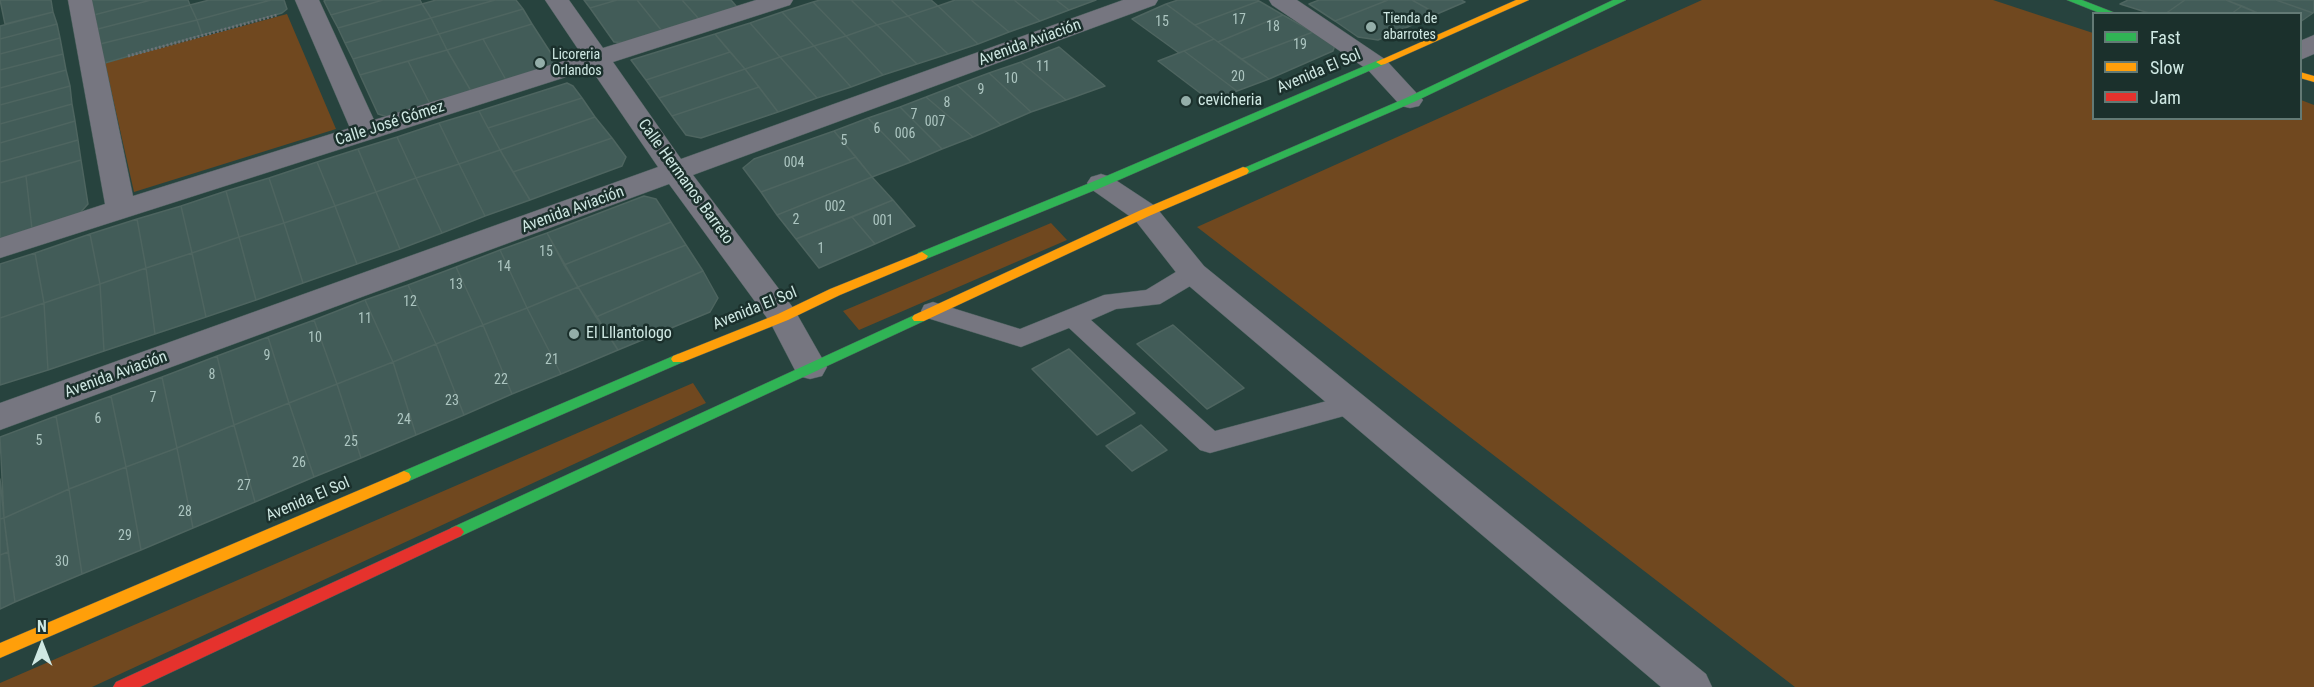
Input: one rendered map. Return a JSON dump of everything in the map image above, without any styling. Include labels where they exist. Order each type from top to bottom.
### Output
[{"type":"main road","name":"Avenida El Sol","points":[[0,651],[702,349],[783,317],[835,292],[1101,183],[1524,0]]},
{"type":"main road","points":[[122,687],[1145,213],[1410,100],[1621,0]]},
{"type":"main road","points":[[2072,0],[2107,12]]},
{"type":"street","points":[[80,0],[121,210]]},
{"type":"street","name":"Calle Hermanos Barreto","points":[[556,0],[676,173],[783,317],[810,367]]},
{"type":"street","name":"Calle José Gómez","points":[[0,248],[781,0]]},
{"type":"street","name":"Avenida Aviación","points":[[0,417],[676,173],[1146,0]]},
{"type":"street","points":[[1281,0],[1377,65],[1410,100]]},
{"type":"street","points":[[309,3],[366,132]]},
{"type":"street","points":[[1101,183],[1145,213],[1193,273],[1691,687]]},
{"type":"lane","points":[[933,311],[1021,338],[1113,301],[1151,298],[1193,273]]},
{"type":"lane","points":[[1072,317],[1210,444],[1353,404]]},
{"type":"path","points":[[93,66],[309,3]]},
{"type":"shaded area","points":[[1702,0],[1993,0],[2092,33],[2092,120],[2302,120],[2302,100],[2314,105],[2314,687],[1795,687],[1197,227]]},
{"type":"shaded area","points":[[287,14],[336,129],[134,192],[105,63]]},
{"type":"shaded area","points":[[1051,223],[1067,240],[859,330],[843,311]]},
{"type":"shaded area","points":[[693,383],[706,403],[92,687],[0,687],[0,683]]},
{"type":"building","points":[[0,0],[51,0],[53,12],[5,24]]},
{"type":"building","points":[[91,0],[151,0],[94,15]]},
{"type":"building","points":[[151,0],[188,0],[190,5],[98,29],[94,15]]},
{"type":"building","points":[[209,0],[271,0],[197,20],[190,5]]},
{"type":"building","points":[[271,0],[284,0],[287,9],[282,13],[202,35],[197,20]]},
{"type":"building","points":[[326,0],[383,0],[331,15],[324,1]]},
{"type":"building","points":[[383,0],[420,0],[422,4],[338,28],[331,15]]},
{"type":"building","points":[[436,0],[495,0],[431,18],[422,4]]},
{"type":"building","points":[[495,0],[516,0],[523,9],[439,34],[431,18]]},
{"type":"building","points":[[584,0],[617,0],[590,8]]},
{"type":"building","points":[[617,0],[637,0],[662,31],[627,43],[614,42],[590,8]]},
{"type":"building","points":[[637,0],[682,0],[699,19],[662,31]]},
{"type":"building","points":[[682,0],[731,0],[737,7],[699,19]]},
{"type":"building","points":[[851,0],[877,25],[846,36],[813,2]]},
{"type":"building","points":[[851,0],[891,0],[908,16],[877,25]]},
{"type":"building","points":[[891,0],[931,0],[938,6],[908,16]]},
{"type":"building","points":[[955,0],[971,0],[1009,32],[978,44],[938,6]]},
{"type":"building","points":[[971,0],[1014,0],[1040,21],[1009,32]]},
{"type":"building","points":[[1014,0],[1056,0],[1069,10],[1040,21]]},
{"type":"building","points":[[1056,0],[1096,0],[1069,10]]},
{"type":"building","points":[[1178,0],[1259,1],[1195,25],[1166,4]]},
{"type":"building","points":[[1319,0],[1388,0],[1335,21],[1309,4]]},
{"type":"building","points":[[1388,0],[1412,0],[1437,14],[1378,40],[1358,37],[1335,21]]},
{"type":"building","points":[[1412,0],[1461,0],[1465,2],[1437,14]]},
{"type":"building","points":[[2128,0],[2185,0],[2168,12],[2146,12],[2120,4]]},
{"type":"building","points":[[2185,0],[2226,0],[2242,6],[2234,12],[2168,12]]},
{"type":"building","points":[[2226,0],[2276,0],[2313,13],[2302,21],[2302,12],[2255,12]]},
{"type":"building","points":[[2276,0],[2314,0],[2314,12],[2313,13]]},
{"type":"building","points":[[1259,1],[1283,15],[1218,42],[1195,25]]},
{"type":"building","points":[[813,2],[846,36],[814,46],[782,12]]},
{"type":"building","points":[[422,4],[431,18],[345,43],[338,28]]},
{"type":"building","points":[[1166,4],[1214,39],[1179,53],[1132,19]]},
{"type":"building","points":[[190,5],[197,20],[100,44],[98,29]]},
{"type":"building","points":[[938,6],[978,44],[948,54],[908,16]]},
{"type":"building","points":[[2242,6],[2256,12],[2234,12]]},
{"type":"building","points":[[523,9],[532,24],[447,50],[439,34]]},
{"type":"building","points":[[53,12],[57,24],[0,39],[0,26]]},
{"type":"building","points":[[782,12],[814,46],[780,57],[750,23]]},
{"type":"building","points":[[1283,15],[1313,32],[1242,59],[1218,42]]},
{"type":"building","points":[[908,16],[948,54],[917,64],[877,25]]},
{"type":"building","points":[[431,18],[439,34],[353,59],[345,43]]},
{"type":"building","points":[[197,20],[202,35],[105,63],[100,44]]},
{"type":"building","points":[[750,23],[780,57],[745,69],[715,34]]},
{"type":"building","points":[[57,24],[60,38],[0,54],[0,39]]},
{"type":"building","points":[[532,24],[556,61],[553,66],[506,80],[483,39]]},
{"type":"building","points":[[877,25],[917,64],[883,75],[846,36]]},
{"type":"building","points":[[1313,32],[1335,45],[1333,51],[1269,79],[1242,59]]},
{"type":"building","points":[[439,34],[447,50],[360,75],[353,59]]},
{"type":"building","points":[[715,34],[730,52],[646,80],[631,60]]},
{"type":"building","points":[[846,36],[883,75],[851,87],[814,46]]},
{"type":"building","points":[[60,38],[63,54],[0,70],[0,54]]},
{"type":"building","points":[[483,39],[506,80],[471,91],[447,50]]},
{"type":"building","points":[[1214,39],[1269,79],[1237,91],[1184,51]]},
{"type":"building","points":[[814,46],[851,87],[817,98],[780,57]]},
{"type":"building","points":[[1059,47],[1105,86],[1066,100],[1021,62]]},
{"type":"building","points":[[447,50],[471,91],[430,104],[408,61]]},
{"type":"building","points":[[1184,51],[1237,91],[1212,102],[1158,61]]},
{"type":"building","points":[[730,52],[745,69],[659,98],[646,80]]},
{"type":"building","points":[[63,54],[66,70],[0,88],[0,70]]},
{"type":"building","points":[[780,57],[817,98],[778,112],[745,69]]},
{"type":"building","points":[[408,61],[430,104],[388,117],[378,114],[360,75]]},
{"type":"building","points":[[1021,62],[1066,100],[1031,112],[989,73]]},
{"type":"building","points":[[745,69],[759,87],[672,116],[659,98]]},
{"type":"building","points":[[66,70],[70,86],[0,105],[0,88]]},
{"type":"building","points":[[989,73],[1031,112],[1001,125],[957,85]]},
{"type":"building","points":[[567,83],[573,86],[582,98],[488,128],[479,111]]},
{"type":"building","points":[[957,85],[1001,125],[973,137],[926,97]]},
{"type":"building","points":[[70,86],[72,104],[0,124],[0,105]]},
{"type":"building","points":[[759,87],[778,112],[701,138],[686,135],[672,116]]},
{"type":"building","points":[[926,97],[973,137],[942,149],[900,107]]},
{"type":"building","points":[[582,98],[595,117],[500,150],[488,128]]},
{"type":"building","points":[[72,104],[75,121],[0,143],[0,124]]},
{"type":"building","points":[[900,107],[942,149],[911,162],[868,118]]},
{"type":"building","points":[[479,111],[500,150],[459,164],[439,123]]},
{"type":"building","points":[[595,117],[612,138],[513,172],[500,150]]},
{"type":"building","points":[[868,118],[911,162],[872,177],[834,131]]},
{"type":"building","points":[[75,121],[78,140],[0,162],[0,143]]},
{"type":"building","points":[[439,123],[459,164],[416,178],[397,137]]},
{"type":"building","points":[[834,131],[856,157],[761,192],[743,168],[754,159]]},
{"type":"building","points":[[397,137],[416,178],[376,192],[358,149]]},
{"type":"building","points":[[612,138],[626,157],[622,166],[530,200],[513,172]]},
{"type":"building","points":[[78,140],[81,160],[0,183],[0,162]]},
{"type":"building","points":[[358,149],[376,192],[335,206],[317,162]]},
{"type":"building","points":[[500,150],[530,200],[485,216],[459,164]]},
{"type":"building","points":[[856,157],[872,177],[777,215],[761,192]]},
{"type":"building","points":[[81,160],[88,204],[79,214],[32,229],[26,176]]},
{"type":"building","points":[[317,162],[335,206],[284,223],[269,178]]},
{"type":"building","points":[[459,164],[485,216],[442,233],[416,178]]},
{"type":"building","points":[[26,176],[32,229],[0,240],[0,183]]},
{"type":"building","points":[[872,177],[893,200],[796,239],[777,215]]},
{"type":"building","points":[[269,178],[284,223],[239,237],[226,191]]},
{"type":"building","points":[[416,178],[442,233],[400,249],[376,192]]},
{"type":"building","points":[[226,191],[239,237],[192,253],[181,206]]},
{"type":"building","points":[[376,192],[400,249],[357,264],[335,206]]},
{"type":"building","points":[[644,196],[656,199],[671,222],[564,265],[547,233]]},
{"type":"building","points":[[893,200],[915,226],[875,244],[852,217]]},
{"type":"building","points":[[181,206],[192,253],[146,268],[137,219]]},
{"type":"building","points":[[335,206],[357,264],[303,283],[284,223]]},
{"type":"building","points":[[852,217],[875,244],[819,268],[796,239]]},
{"type":"building","points":[[137,219],[146,268],[100,284],[90,234]]},
{"type":"building","points":[[671,222],[686,245],[578,287],[564,265]]},
{"type":"building","points":[[284,223],[303,283],[256,300],[239,237]]},
{"type":"building","points":[[547,233],[578,287],[527,308],[500,250]]},
{"type":"building","points":[[90,234],[100,284],[44,303],[35,253]]},
{"type":"building","points":[[239,237],[256,300],[206,317],[192,253]]},
{"type":"building","points":[[686,245],[703,271],[596,317],[578,287]]},
{"type":"building","points":[[500,250],[527,308],[483,325],[456,267]]},
{"type":"building","points":[[35,253],[44,303],[0,318],[0,264]]},
{"type":"building","points":[[192,253],[206,317],[155,334],[146,268]]},
{"type":"building","points":[[456,267],[483,325],[436,344],[408,285]]},
{"type":"building","points":[[146,268],[155,334],[104,351],[100,284]]},
{"type":"building","points":[[703,271],[718,298],[710,312],[618,350],[596,317]]},
{"type":"building","points":[[100,284],[104,351],[48,370],[44,303]]},
{"type":"building","points":[[408,285],[436,344],[393,362],[365,300]]},
{"type":"building","name":"El Lllantologo","points":[[578,287],[618,350],[561,374],[527,308]]},
{"type":"building","points":[[365,300],[393,362],[337,384],[314,320]]},
{"type":"building","points":[[44,303],[48,370],[0,385],[0,318]]},
{"type":"building","points":[[527,308],[561,374],[512,394],[483,325]]},
{"type":"building","points":[[314,320],[337,384],[289,403],[268,337]]},
{"type":"building","points":[[483,325],[512,394],[464,415],[436,344]]},
{"type":"building","points":[[1173,325],[1244,388],[1207,409],[1137,344]]},
{"type":"building","points":[[268,337],[289,403],[234,425],[217,356]]},
{"type":"building","points":[[436,344],[464,415],[416,435],[393,362]]},
{"type":"building","points":[[1069,349],[1135,413],[1097,435],[1032,369]]},
{"type":"building","points":[[217,356],[234,425],[177,448],[162,377]]},
{"type":"building","points":[[393,362],[416,435],[361,458],[337,384]]},
{"type":"building","points":[[162,377],[177,448],[126,467],[111,396]]},
{"type":"building","points":[[337,384],[361,458],[314,477],[289,403]]},
{"type":"building","points":[[111,396],[126,467],[69,489],[56,416]]},
{"type":"building","points":[[289,403],[314,477],[255,502],[234,425]]},
{"type":"building","points":[[56,416],[69,489],[4,518],[0,437]]},
{"type":"building","points":[[234,425],[255,502],[193,528],[177,448]]},
{"type":"building","points":[[1141,425],[1167,450],[1132,471],[1106,446]]},
{"type":"building","points":[[177,448],[193,528],[141,550],[126,467]]},
{"type":"building","points":[[126,467],[141,550],[82,574],[69,489]]},
{"type":"building","points":[[0,479],[4,518],[0,519]]},
{"type":"building","points":[[69,489],[82,574],[15,602],[4,518]]},
{"type":"building","points":[[4,518],[8,552],[0,555],[0,519]]},
{"type":"building","points":[[8,552],[15,602],[0,609],[0,555]]},
{"type":"traffic: fast","points":[[1243,171],[1410,100],[1621,0]]},
{"type":"traffic: fast","points":[[2072,0],[2107,12]]},
{"type":"traffic: fast","points":[[922,256],[1101,183],[1381,62]]},
{"type":"traffic: fast","points":[[456,532],[919,318]]},
{"type":"traffic: fast","points":[[404,477],[678,359]]},
{"type":"traffic: slow","points":[[1381,62],[1524,0]]},
{"type":"traffic: slow","points":[[2302,76],[2314,79]]},
{"type":"traffic: slow","points":[[919,318],[1145,213],[1243,171]]},
{"type":"traffic: slow","points":[[678,359],[783,317],[835,292],[922,256]]},
{"type":"traffic: slow","points":[[0,651],[404,477]]},
{"type":"traffic: jam","points":[[122,687],[456,532]]},
{"type":"place","name":"Tienda de abarrotes","points":[[1371,27]]},
{"type":"place","name":"Licoreria Orlandos","points":[[540,63]]},
{"type":"place","name":"cevicheria","points":[[1186,101]]},
{"type":"place","name":"El Lllantologo","points":[[574,334]]}]
